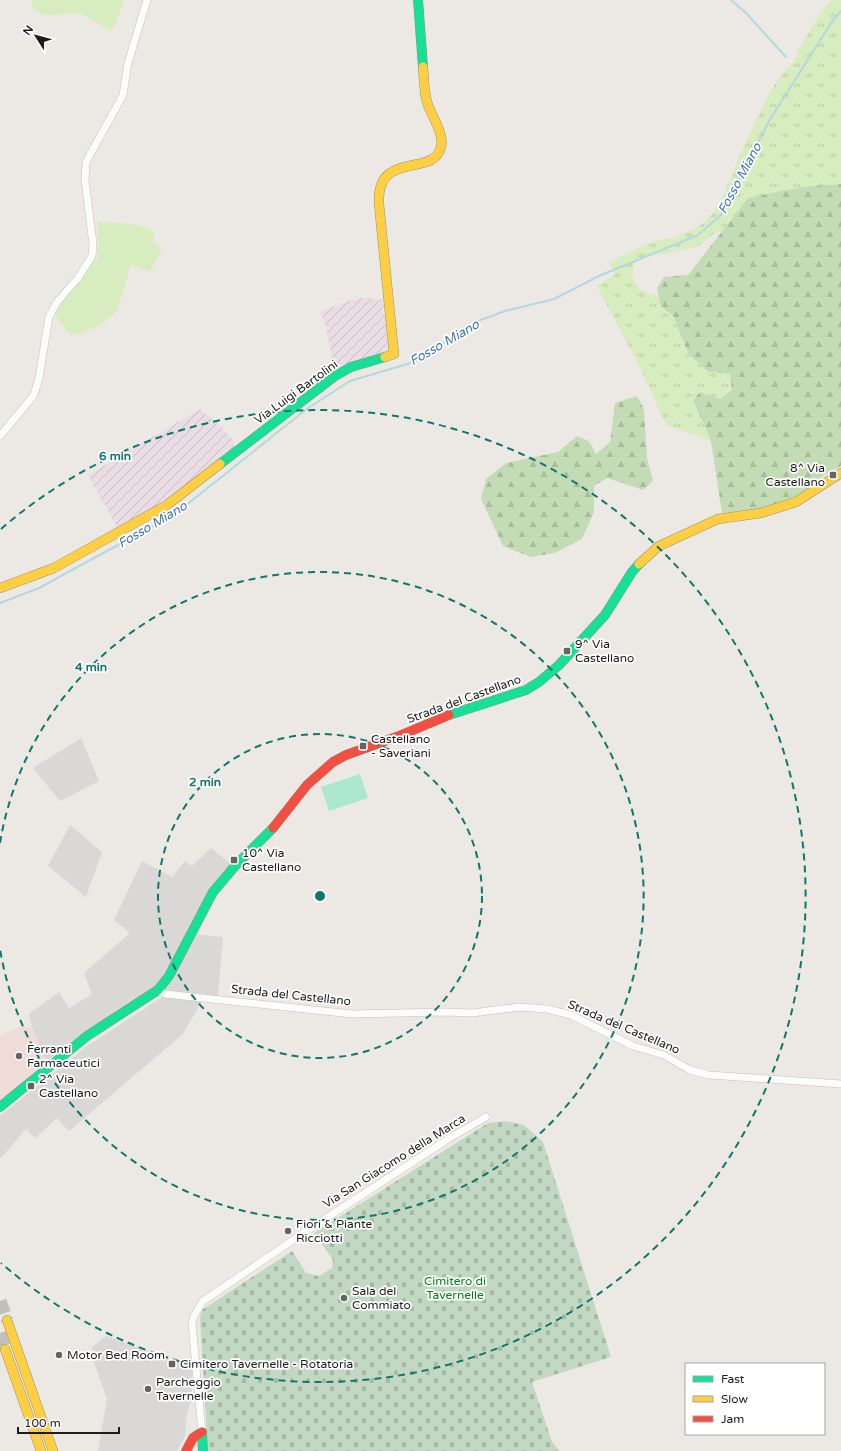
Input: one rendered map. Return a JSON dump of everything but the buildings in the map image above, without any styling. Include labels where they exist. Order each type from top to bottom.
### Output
[{"type":"main road","name":"Via Luigi Bartolini","points":[[0,588],[28,579],[54,568],[167,505],[335,376],[351,367],[394,354],[380,212],[379,185],[388,174],[428,161],[441,149],[442,144],[426,99],[418,0]]},
{"type":"main road","name":"Strada del Castellano","points":[[0,1107],[87,1036],[158,990],[169,976],[206,903],[220,882],[269,833],[307,785],[333,762],[450,714],[526,690],[539,682],[559,665],[605,616],[632,572],[647,555],[659,546],[718,519],[761,513],[796,502],[841,473]]},
{"type":"main road","points":[[7,1320],[53,1451]]},
{"type":"main road","points":[[6,1349],[41,1451]]},
{"type":"main road","name":"Via San Giacomo della Marca","points":[[202,1432],[203,1450]]},
{"type":"main road","points":[[186,1451],[193,1438],[202,1432]]},
{"type":"main road","points":[[49,1441],[57,1451]]},
{"type":"street","points":[[0,436],[34,395],[39,378],[49,317],[57,302],[78,278],[92,256],[93,244],[85,180],[86,162],[123,95],[128,63],[147,0]]},
{"type":"street","name":"Strada del Castellano","points":[[158,990],[165,994],[352,1014],[446,1012],[472,1013],[518,1007],[547,1009],[572,1015],[632,1046],[664,1055],[690,1070],[709,1075],[841,1084]]},
{"type":"street","name":"Via San Giacomo della Marca","points":[[202,1432],[192,1324],[194,1316],[203,1301],[302,1234],[448,1139],[486,1117]]},
{"type":"shaded area","points":[[362,298],[386,300],[382,311],[387,317],[391,345],[388,351],[343,365],[333,363],[325,323],[320,312],[347,301]]},
{"type":"shaded area","points":[[200,409],[224,429],[233,440],[235,448],[167,501],[117,527],[88,475]]},
{"type":"shaded area","points":[[81,738],[99,781],[60,801],[33,768]]},
{"type":"shaded area","points":[[70,825],[102,852],[86,897],[48,866]]},
{"type":"shaded area","points":[[211,848],[231,864],[169,967],[153,989],[86,1031],[46,1061],[32,1028],[29,1014],[59,992],[69,1008],[92,994],[84,973],[130,933],[114,920],[142,861],[172,877],[185,861],[192,866]]},
{"type":"shaded area","points":[[193,934],[223,937],[218,996],[205,996],[183,1034],[69,1131],[57,1118],[35,1138],[26,1129],[0,1159],[0,1116],[90,1044],[161,998]]},
{"type":"shaded area","points":[[23,1026],[32,1028],[46,1061],[0,1103],[0,1037],[5,1033]]},
{"type":"shaded area","name":"Parcheggio Tavernelle","points":[[106,1336],[192,1367],[192,1399],[187,1413],[185,1436],[177,1451],[98,1451],[107,1399],[91,1354],[95,1353],[91,1348]]},
{"type":"green space","points":[[32,0],[124,0],[115,25],[111,31],[78,12],[75,15],[73,13],[51,15],[41,14],[32,7]]},
{"type":"green space","points":[[833,0],[841,0],[841,184],[801,187],[748,198],[723,232],[716,232],[697,247],[646,257],[635,262],[633,269],[633,276],[636,285],[645,292],[658,296],[660,305],[673,316],[689,355],[709,372],[730,374],[733,390],[720,399],[693,400],[711,441],[666,425],[638,364],[597,286],[615,274],[609,262],[649,243],[676,237],[698,227],[712,214],[721,201],[745,143],[770,92],[783,72],[795,60],[798,50],[823,9]]},
{"type":"green space","points":[[841,184],[841,466],[822,477],[815,487],[792,499],[770,506],[722,513],[711,441],[693,400],[700,392],[720,399],[732,390],[730,374],[709,372],[689,355],[673,316],[660,305],[657,288],[664,277],[688,275],[748,198],[801,187]]},
{"type":"green space","points":[[98,222],[135,224],[154,231],[153,243],[162,249],[150,272],[131,265],[117,311],[114,314],[95,328],[70,336],[56,316],[56,312],[93,260],[98,261]]},
{"type":"green space","points":[[637,396],[644,409],[647,458],[653,481],[643,490],[607,478],[594,486],[594,512],[582,539],[555,553],[531,557],[503,546],[481,499],[486,479],[506,463],[558,452],[577,436],[589,441],[596,454],[610,442],[615,403]]},
{"type":"green space","points":[[360,774],[368,798],[329,811],[321,787]]},
{"type":"green space","name":"Cimitero di Tavernelle","points":[[506,1121],[524,1125],[543,1142],[611,1357],[532,1382],[552,1442],[560,1451],[208,1451],[200,1318],[202,1310],[292,1251],[306,1273],[319,1276],[332,1268],[333,1260],[314,1233],[488,1123]]},
{"type":"waterway","points":[[731,0],[746,13],[786,57]]},
{"type":"waterway","name":"Fosso Miano","points":[[0,603],[39,588],[175,514],[308,408],[350,381],[414,362],[478,321],[505,311],[554,299],[601,275],[698,235],[721,215],[769,121],[831,23],[841,11]]},
{"type":"tunnel","points":[[0,1301],[7,1320]]},
{"type":"tunnel","points":[[0,1333],[5,1349]]},
{"type":"traffic: fast","points":[[418,0],[423,67]]},
{"type":"traffic: fast","points":[[220,464],[335,376],[351,367],[385,357]]},
{"type":"traffic: fast","points":[[449,715],[526,690],[539,682],[559,665],[605,615],[632,572],[639,564]]},
{"type":"traffic: fast","points":[[0,1107],[87,1036],[158,990],[169,976],[213,892],[235,866],[273,828]]},
{"type":"traffic: fast","points":[[202,1432],[203,1451]]},
{"type":"traffic: slow","points":[[385,357],[394,354],[379,204],[381,187],[386,176],[395,170],[428,161],[436,156],[441,147],[442,141],[439,129],[427,104],[423,67]]},
{"type":"traffic: slow","points":[[0,588],[54,568],[167,505],[220,464]]},
{"type":"traffic: slow","points":[[639,564],[659,546],[718,519],[761,513],[796,502],[841,473]]},
{"type":"traffic: slow","points":[[7,1320],[53,1451]]},
{"type":"traffic: slow","points":[[5,1349],[41,1451]]},
{"type":"traffic: jam","points":[[273,828],[307,785],[333,762],[346,755],[399,736],[449,715]]},
{"type":"traffic: jam","points":[[186,1451],[193,1438],[202,1432]]},
{"type":"place","name":"8^ Via Castellano","points":[[833,475]]},
{"type":"place","name":"9^ Via Castellano","points":[[567,651]]},
{"type":"place","name":"Castellano - Saveriani","points":[[363,746]]},
{"type":"place","name":"10^ Via Castellano","points":[[234,860]]},
{"type":"place","name":"Ferranti Farmaceutici","points":[[19,1056]]},
{"type":"place","name":"2^ Via Castellano","points":[[31,1086]]},
{"type":"place","name":"Fiori & Piante Ricciotti","points":[[288,1231]]},
{"type":"place","name":"Sala del Commiato","points":[[344,1298]]},
{"type":"place","name":"Motor Bed Room","points":[[59,1355]]},
{"type":"place","name":"Cimitero Tavernelle - Rotatoria","points":[[172,1364]]},
{"type":"place","name":"Parcheggio Tavernelle","points":[[148,1389]]}]
